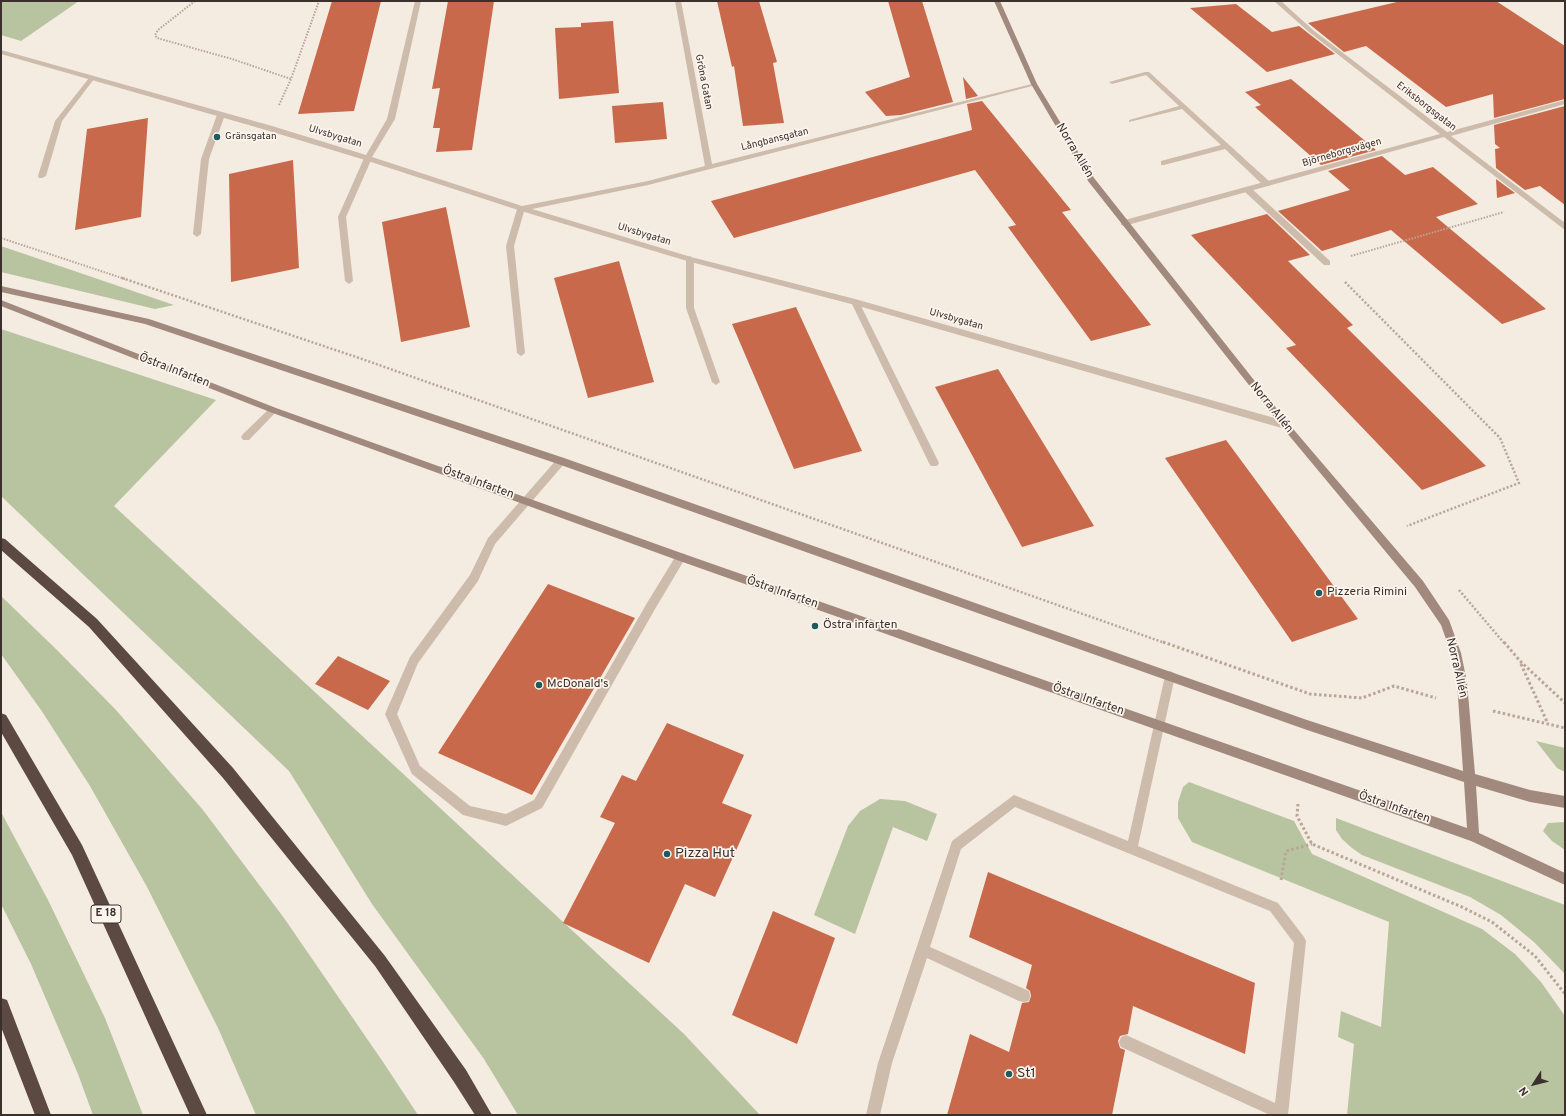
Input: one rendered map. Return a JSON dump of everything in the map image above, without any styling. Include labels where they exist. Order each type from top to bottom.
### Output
[{"type":"highway","points":[[1,543],[93,623],[228,773],[380,961],[460,1076],[484,1115]]},
{"type":"highway","name":"E 18","points":[[1,719],[77,850],[199,1115]]},
{"type":"highway","points":[[1,1006],[43,1115]]},
{"type":"street","points":[[349,281],[342,217],[368,158],[391,119],[418,1]]},
{"type":"street","name":"Gröna Gatan","points":[[678,1],[709,167]]},
{"type":"street","name":"Norra Allén","points":[[997,1],[1034,84],[1091,180],[1285,425],[1419,584],[1445,623],[1456,653],[1465,704],[1472,836]]},
{"type":"street","name":"Eriksborgsgatan","points":[[1277,1],[1312,31],[1565,227]]},
{"type":"street","name":"Ulvsbygatan","points":[[1,52],[269,128],[368,158],[520,208],[690,259],[855,302],[1285,425]]},
{"type":"street","points":[[1112,82],[1147,73],[1267,184]]},
{"type":"street","points":[[42,176],[59,121],[91,78]]},
{"type":"street","name":"Långbansgatan","points":[[520,208],[648,183],[1034,84]]},
{"type":"street","name":"Björneborgsvägen","points":[[1124,223],[1565,102]]},
{"type":"street","points":[[1131,121],[1183,107]]},
{"type":"street","points":[[197,234],[205,159],[221,115]]},
{"type":"street","points":[[1164,163],[1226,146]]},
{"type":"street","points":[[1248,190],[1327,263]]},
{"type":"street","points":[[520,208],[510,246],[521,353]]},
{"type":"street","points":[[690,259],[690,308],[716,382]]},
{"type":"street","points":[[1,289],[146,321],[561,461],[1170,676],[1307,726],[1530,796],[1565,802]]},
{"type":"street","name":"Östra Infarten","points":[[1,302],[273,410],[681,557],[1472,836],[1565,879]]},
{"type":"street","points":[[855,302],[934,463]]},
{"type":"street","points":[[246,437],[273,410]]},
{"type":"street","points":[[561,461],[527,501],[511,516],[491,541],[474,578],[414,660],[391,714],[416,770],[467,811],[506,820],[538,804],[651,606],[681,557]]},
{"type":"street","points":[[1132,848],[1170,676]]},
{"type":"street","points":[[873,1115],[885,1063],[956,845],[1014,801],[1274,907],[1300,941],[1281,1114],[1126,1042]]},
{"type":"street","points":[[923,950],[1024,996]]},
{"type":"path","points":[[195,1],[158,30],[155,35],[157,38],[232,59],[291,79]]},
{"type":"path","points":[[269,128],[291,79],[319,1]]},
{"type":"path","points":[[1410,532],[1405,527],[1519,483],[1500,438],[1327,263],[1535,203]]},
{"type":"path","points":[[1,238],[362,359],[1310,694],[1362,698],[1394,686],[1414,693]]},
{"type":"path","points":[[1458,589],[1520,661],[1565,703]]},
{"type":"path","points":[[1520,661],[1548,724]]},
{"type":"path","points":[[1508,715],[1565,728]]},
{"type":"path","points":[[1297,816],[1312,844]]},
{"type":"path","points":[[1274,907],[1286,850],[1312,844],[1462,907],[1492,922],[1535,956],[1565,994]]},
{"type":"green space","points":[[1,1],[79,1],[21,41],[1,35]]},
{"type":"green space","points":[[1,246],[174,305],[155,309],[1,272]]},
{"type":"green space","points":[[1,329],[216,400],[114,506],[684,1034],[760,1115],[518,1115],[484,1059],[372,904],[289,771],[1,496]]},
{"type":"green space","points":[[1,596],[116,710],[203,810],[284,918],[418,1115],[256,1115],[218,1028],[146,885],[90,786],[41,710],[1,654]]},
{"type":"green space","points":[[1536,741],[1565,748],[1565,772],[1557,768]]},
{"type":"green space","points":[[1189,782],[1294,821],[1312,854],[1482,929],[1515,954],[1541,982],[1565,1016],[1565,1115],[1347,1115],[1354,1044],[1338,1037],[1341,1011],[1381,1027],[1389,922],[1192,842],[1178,818],[1178,802],[1183,787]]},
{"type":"green space","points":[[880,799],[905,801],[937,814],[927,841],[893,827],[855,934],[814,915],[848,826],[860,811]]},
{"type":"green space","points":[[1,812],[48,900],[105,1018],[143,1115],[93,1115],[78,1074],[31,964],[1,904]]},
{"type":"green space","points":[[1336,818],[1565,905],[1565,974],[1534,942],[1501,915],[1470,897],[1362,855],[1342,839],[1336,830]]},
{"type":"green space","points":[[1565,822],[1565,850],[1552,841],[1543,831],[1548,823]]},
{"type":"building","points":[[332,1],[381,1],[354,111],[298,114]]},
{"type":"building","points":[[448,1],[494,1],[472,150],[436,152],[440,128],[433,128],[440,88],[432,89]]},
{"type":"building","points":[[717,1],[759,1],[777,62],[773,63],[784,123],[743,126],[734,66],[732,67]]},
{"type":"building","points":[[888,1],[922,1],[953,102],[901,115],[886,116],[865,92],[910,77]]},
{"type":"building","points":[[1401,1],[1496,1],[1565,46],[1565,99],[1494,118],[1493,94],[1446,107],[1366,46],[1344,52],[1308,23]]},
{"type":"building","points":[[1236,4],[1272,32],[1299,26],[1335,54],[1267,72],[1190,8]]},
{"type":"building","points":[[613,21],[619,93],[559,99],[555,28],[581,27],[581,23]]},
{"type":"building","points":[[963,77],[978,96],[966,99]]},
{"type":"building","points":[[1291,79],[1376,150],[1321,165],[1255,107],[1261,105],[1245,92]]},
{"type":"building","points":[[982,101],[1071,210],[1062,212],[1151,325],[1091,341],[1008,227],[1016,225],[975,170],[734,238],[711,201],[972,130],[967,104]]},
{"type":"building","points":[[663,102],[667,139],[615,143],[612,106]]},
{"type":"building","points":[[1565,106],[1565,205],[1540,186],[1525,190],[1496,168],[1495,149],[1500,148],[1495,144],[1494,125]]},
{"type":"building","points":[[148,118],[141,217],[75,230],[87,129]]},
{"type":"building","points":[[1382,156],[1405,175],[1433,167],[1478,204],[1436,217],[1546,309],[1502,324],[1391,230],[1322,251],[1278,211],[1350,190],[1328,171]]},
{"type":"building","points":[[293,160],[299,268],[231,282],[229,174]]},
{"type":"building","points":[[1496,179],[1515,193],[1497,198]]},
{"type":"building","points":[[446,207],[470,327],[401,342],[382,222]]},
{"type":"building","points":[[1267,214],[1310,255],[1288,261],[1353,325],[1347,328],[1486,466],[1422,490],[1286,348],[1296,345],[1191,235]]},
{"type":"building","points":[[619,261],[654,382],[588,398],[554,278]]},
{"type":"building","points":[[796,307],[862,451],[794,469],[732,324]]},
{"type":"building","points":[[998,369],[1094,526],[1022,547],[935,387]]},
{"type":"building","points":[[1226,440],[1358,619],[1292,642],[1165,458]]},
{"type":"building","name":"McDonald's","points":[[548,584],[635,618],[532,795],[438,753]]},
{"type":"building","points":[[338,656],[390,681],[368,710],[315,684]]},
{"type":"building","name":"Pizza Hut","points":[[667,723],[744,755],[722,803],[752,815],[715,897],[685,884],[649,963],[563,923],[615,823],[600,817],[622,775],[636,781]]},
{"type":"building","points":[[988,872],[1255,983],[1245,1054],[1133,1006],[1128,1034],[1120,1036],[1118,1041],[1120,1048],[1125,1050],[1112,1115],[947,1115],[970,1034],[1009,1052],[1022,1003],[1029,1002],[1031,996],[1030,991],[1026,988],[1032,965],[969,937]]},
{"type":"building","points":[[773,911],[835,938],[797,1044],[732,1015]]},
{"type":"place","name":"Gränsgatan","points":[[217,137]]},
{"type":"place","name":"Pizzeria Rimini","points":[[1319,593]]},
{"type":"place","name":"Östra infarten","points":[[815,626]]},
{"type":"place","name":"McDonald's","points":[[539,685]]},
{"type":"place","name":"Pizza Hut","points":[[667,854]]},
{"type":"place","name":"St1","points":[[1009,1074]]}]
